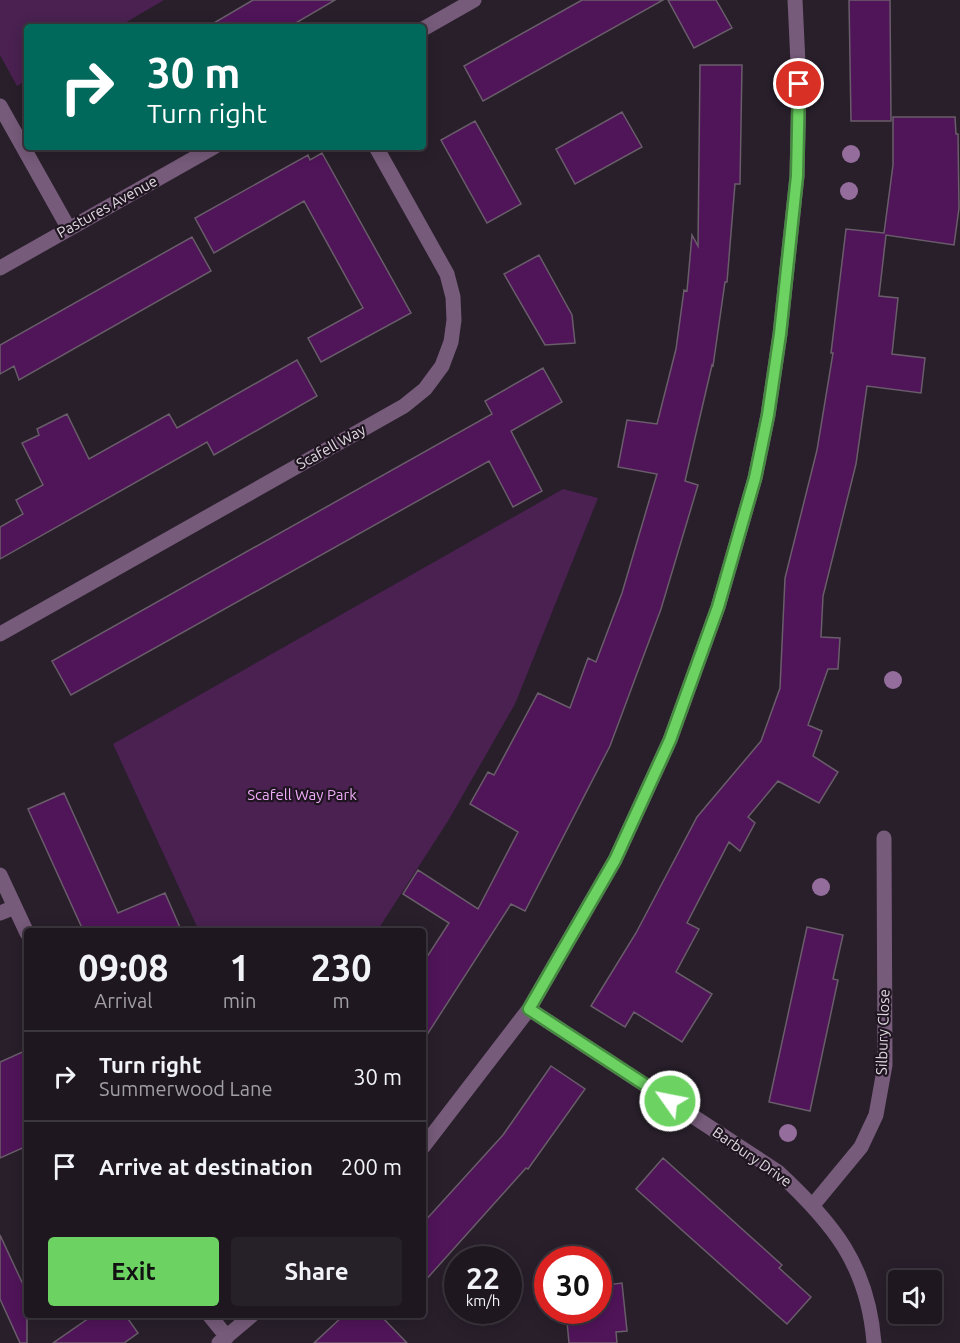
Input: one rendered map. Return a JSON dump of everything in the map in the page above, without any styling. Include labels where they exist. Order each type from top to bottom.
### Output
[{"type":"street","points":[[426,27],[474,0]]},
{"type":"street","points":[[426,1143],[529,1009],[615,860],[670,740],[718,607],[755,478],[768,415],[780,334],[797,176],[799,84],[795,0]]},
{"type":"street","points":[[0,106],[24,149]]},
{"type":"street","points":[[25,150],[69,229]]},
{"type":"street","name":"Pastures Avenue","points":[[0,268],[209,150]]},
{"type":"street","name":"Scafell Way","points":[[0,634],[404,406],[425,389],[442,366],[451,342],[454,320],[453,297],[447,274],[378,150]]},
{"type":"street","name":"Silbury Close","points":[[813,1205],[861,1147],[876,1115],[878,1105],[885,1065],[884,838]]},
{"type":"street","points":[[0,875],[25,928]]},
{"type":"street","points":[[0,913],[15,906]]},
{"type":"street","name":"Barbury Drive","points":[[529,1009],[778,1173],[813,1205],[842,1242],[860,1278],[872,1321],[874,1343]]},
{"type":"street","points":[[211,1318],[223,1340],[249,1318]]},
{"type":"green space","points":[[0,0],[164,0],[123,24],[24,24],[24,82],[17,86],[0,55]]},
{"type":"green space","name":"Scafell Way Park","points":[[563,489],[598,498],[515,704],[448,821],[379,928],[198,928],[113,744]]},
{"type":"building","points":[[253,0],[335,0],[294,24],[212,24]]},
{"type":"building","points":[[582,0],[663,0],[483,101],[464,66]]},
{"type":"building","points":[[668,0],[716,0],[732,28],[694,48]]},
{"type":"building","points":[[849,0],[890,0],[891,121],[851,121]]},
{"type":"building","points":[[700,65],[742,65],[740,184],[735,184],[727,282],[725,282],[713,366],[685,481],[698,485],[661,609],[610,746],[525,911],[511,904],[426,1036],[426,958],[449,923],[403,894],[418,870],[478,909],[518,832],[470,804],[488,772],[494,775],[538,693],[570,708],[588,658],[596,662],[622,593],[657,474],[618,467],[627,420],[657,424],[676,349],[684,290],[687,291],[692,235],[698,246]]},
{"type":"building","points":[[622,112],[642,147],[575,184],[556,149]]},
{"type":"building","points":[[893,117],[955,117],[956,134],[958,134],[959,208],[954,245],[886,235],[879,296],[898,298],[892,354],[925,358],[921,393],[867,386],[856,464],[823,596],[821,637],[840,638],[838,669],[828,669],[808,725],[822,731],[813,756],[838,772],[819,803],[778,781],[748,817],[755,823],[740,851],[729,842],[687,923],[699,929],[676,972],[712,994],[682,1042],[634,1012],[625,1027],[591,1006],[636,933],[697,817],[761,741],[780,688],[785,578],[817,450],[833,353],[831,353],[846,229],[884,233],[893,165]]},
{"type":"building","points":[[475,121],[521,204],[487,223],[441,140]]},
{"type":"building","points":[[322,153],[411,313],[321,362],[308,338],[363,308],[304,201],[214,253],[195,218],[308,155],[310,160]]},
{"type":"building","points":[[192,237],[211,271],[19,380],[14,366],[0,374],[0,345]]},
{"type":"building","points":[[539,255],[572,315],[575,343],[545,345],[504,274]]},
{"type":"building","points":[[297,360],[317,396],[214,455],[207,442],[0,559],[0,527],[23,514],[16,500],[43,485],[22,443],[39,435],[37,429],[67,414],[89,459],[169,414],[177,428]]},
{"type":"building","points":[[543,368],[562,402],[511,431],[542,491],[513,507],[489,461],[71,695],[52,661],[492,414],[485,401]]},
{"type":"building","points":[[64,793],[118,913],[165,893],[180,928],[82,928],[28,809]]},
{"type":"building","points":[[807,927],[843,935],[833,979],[838,980],[810,1111],[769,1102]]},
{"type":"building","points":[[24,1051],[24,1147],[0,1158],[0,1062]]},
{"type":"building","points":[[551,1066],[585,1089],[528,1169],[526,1168],[456,1246],[444,1246],[444,1260],[426,1280],[426,1220],[503,1135]]},
{"type":"building","points":[[663,1158],[782,1265],[779,1268],[811,1297],[787,1324],[636,1189]]},
{"type":"building","points":[[0,1235],[24,1287],[27,1343],[20,1343],[0,1299]]},
{"type":"building","points":[[622,1283],[627,1331],[616,1332],[617,1343],[569,1343],[567,1324],[612,1324],[612,1284]]},
{"type":"building","points":[[89,1318],[127,1318],[138,1333],[124,1343],[53,1343]]},
{"type":"building","points":[[341,1318],[383,1318],[407,1343],[314,1343]]},
{"type":"route","points":[[670,1101],[529,1009],[615,860],[670,740],[718,607],[755,478],[768,415],[780,334],[797,176],[799,84]]}]
